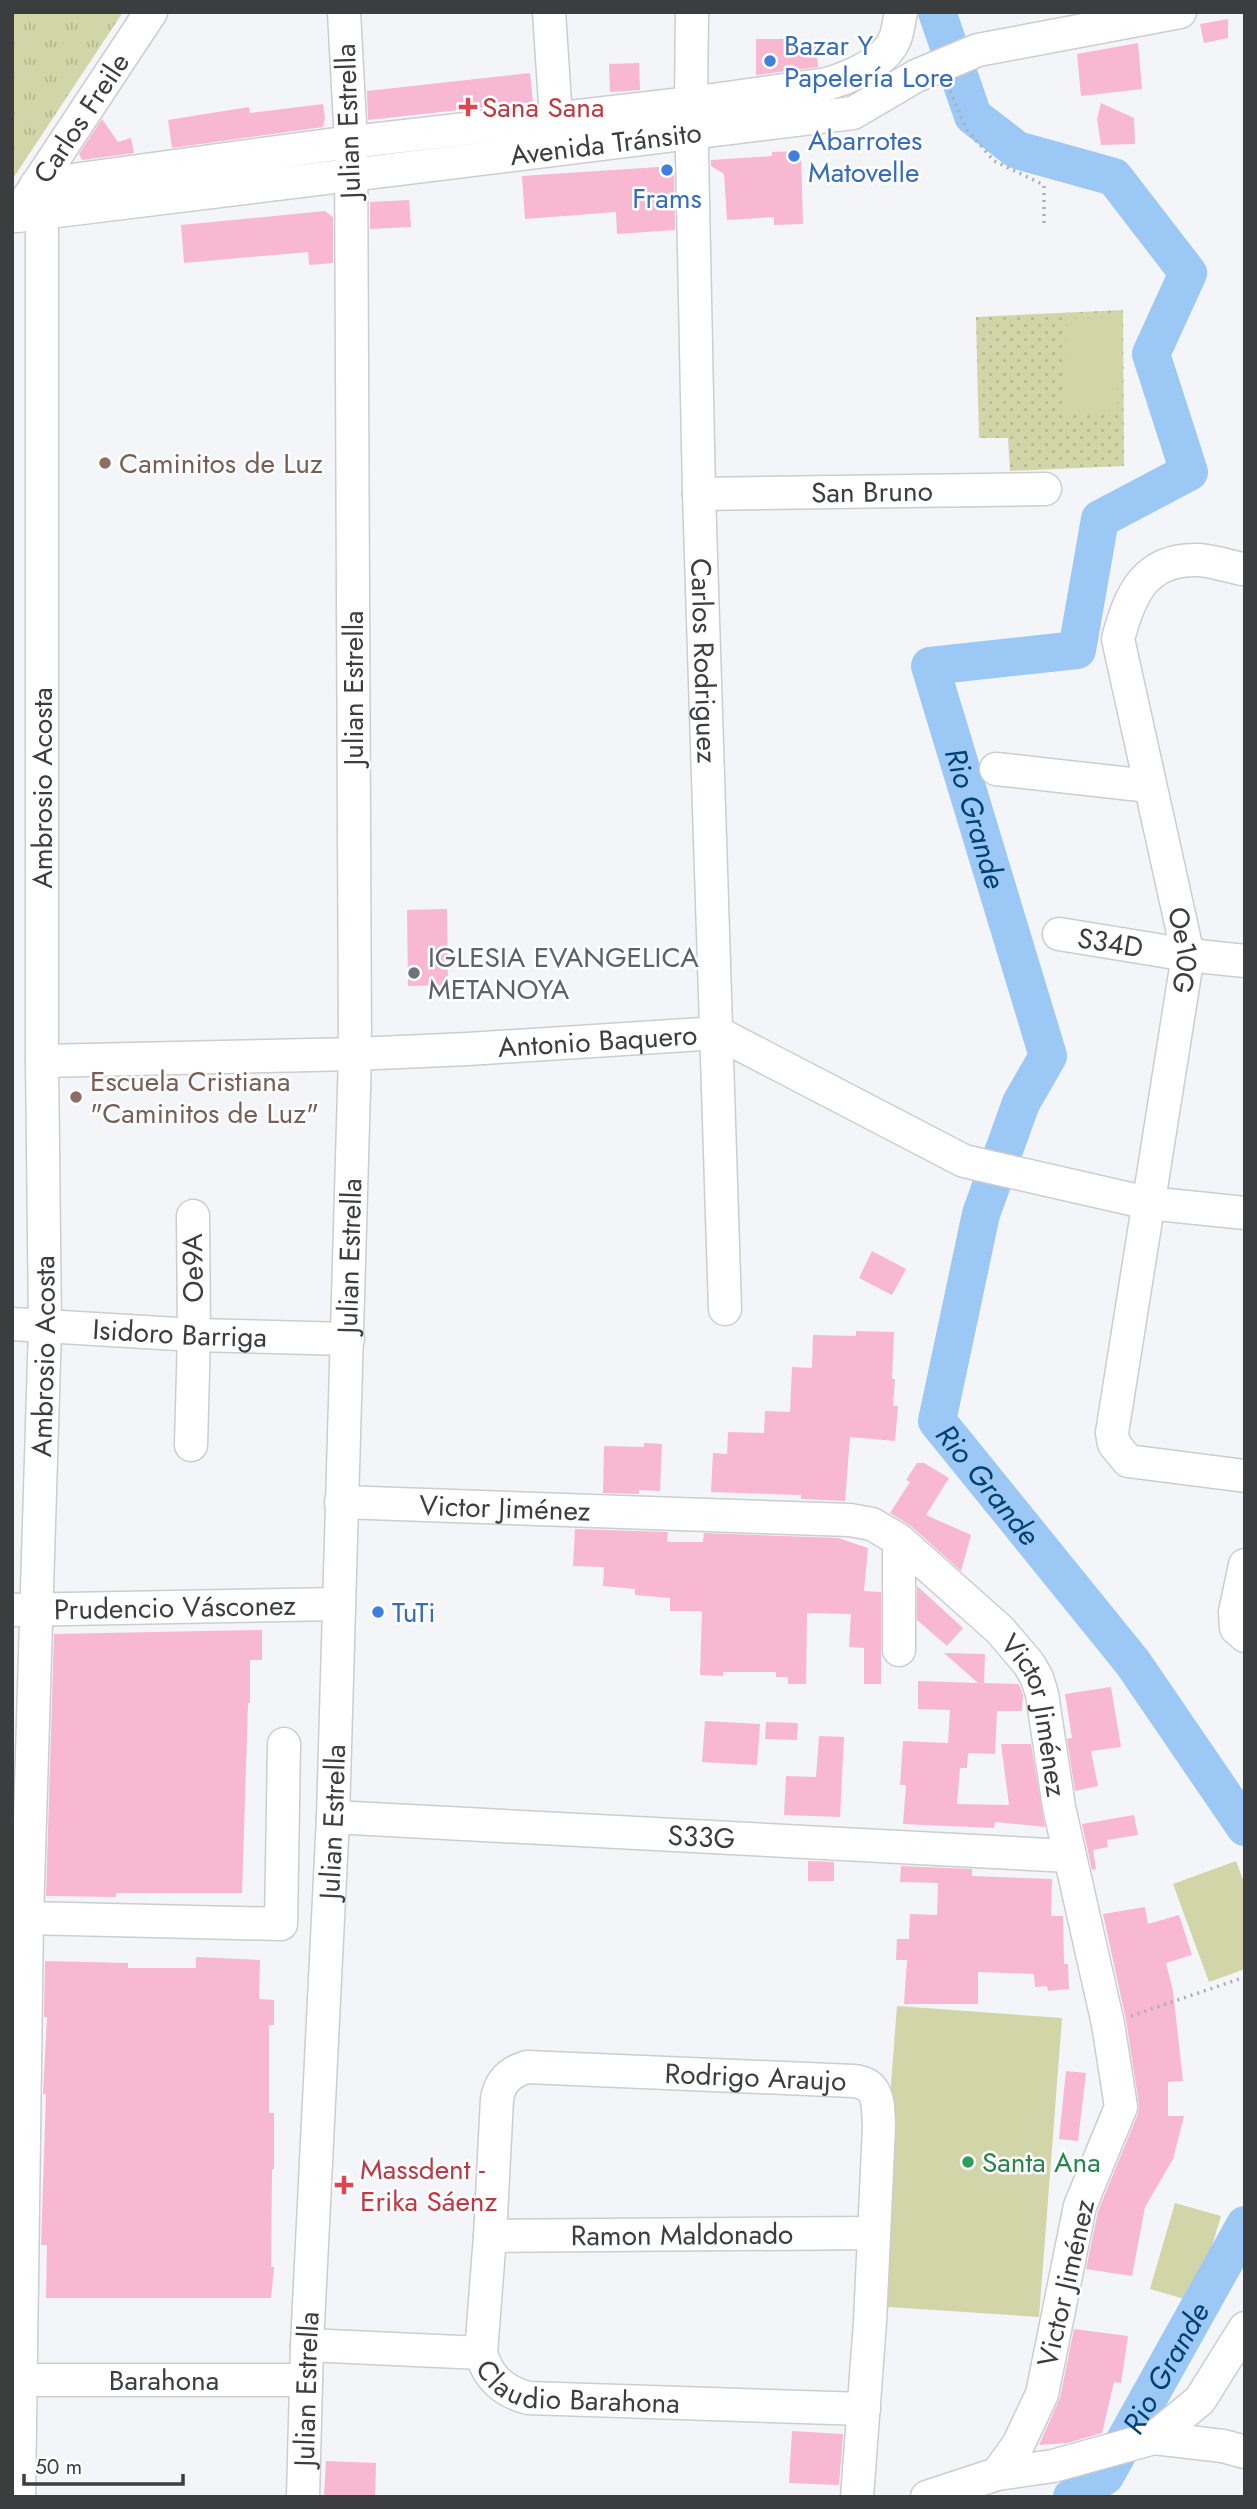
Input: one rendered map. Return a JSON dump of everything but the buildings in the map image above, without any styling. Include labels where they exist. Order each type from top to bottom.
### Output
[{"type":"street","name":"Carlos Freile","points":[[27,209],[151,12]]},
{"type":"street","name":"Julian Estrella","points":[[303,2497],[307,2345],[333,1817],[355,1054],[351,142],[344,12]]},
{"type":"street","points":[[549,12],[556,118]]},
{"type":"street","name":"Carlos Rodriguez","points":[[692,12],[691,118],[699,494],[725,1309]]},
{"type":"street","name":"Avenida Tránsito","points":[[27,209],[351,174],[691,118],[843,80],[879,59],[894,42],[901,12]]},
{"type":"street","name":"Avenida Tránsito","points":[[27,209],[351,142],[556,118],[691,118],[853,113],[929,71],[978,50],[1180,12]]},
{"type":"street","points":[[843,80],[853,113]]},
{"type":"street","name":"Ambrosio Acosta","points":[[19,2497],[19,2161],[27,1918],[21,1885],[25,1610],[45,1327],[27,209]]},
{"type":"street","name":"San Bruno","points":[[699,494],[1045,489]]},
{"type":"street","name":"Oe10G","points":[[1244,567],[1201,560],[1178,561],[1156,571],[1138,584],[1125,611],[1118,639],[1188,955],[1112,1433],[1114,1444],[1128,1461],[1245,1476]]},
{"type":"street","points":[[996,769],[1149,786]]},
{"type":"street","name":"S34D","points":[[1059,934],[1188,955],[1245,961]]},
{"type":"street","name":"Antonio Baquero","points":[[42,1061],[355,1054],[718,1033],[964,1161],[1148,1203],[1245,1213]]},
{"type":"street","name":"Oe9A","points":[[191,1446],[194,1335],[192,1216]]},
{"type":"street","name":"Isidoro Barriga","points":[[12,1324],[194,1335],[348,1339]]},
{"type":"street","name":"Victor Jiménez","points":[[341,1502],[850,1520],[872,1524],[899,1540],[1000,1630],[1029,1664],[1042,1694],[1050,1756],[1069,1856],[1108,2024],[1121,2107],[1080,2206],[1042,2394],[1018,2445],[997,2474]]},
{"type":"street","points":[[899,1540],[899,1650]]},
{"type":"street","points":[[1245,1565],[1235,1612],[1236,1628],[1245,1636]]},
{"type":"street","name":"Prudencio Vásconez","points":[[25,1610],[338,1604]]},
{"type":"street","points":[[281,1924],[284,1744]]},
{"type":"street","name":"S33G","points":[[333,1817],[1069,1856]]},
{"type":"street","points":[[27,1918],[328,1927]]},
{"type":"street","name":"Rodrigo Araujo","points":[[481,2353],[499,2090],[510,2074],[527,2067],[853,2081],[867,2084],[873,2089],[878,2102],[874,2233],[856,2497]]},
{"type":"street","name":"Ramon Maldonado","points":[[490,2236],[874,2233]]},
{"type":"street","points":[[927,2497],[997,2474],[1053,2466],[1154,2438],[1200,2400],[1245,2328]]},
{"type":"street","name":"Claudio Barahona","points":[[307,2345],[481,2353],[485,2367],[494,2380],[511,2393],[528,2399],[864,2409]]},
{"type":"street","name":"Barahona","points":[[20,2380],[306,2380]]},
{"type":"street","points":[[1154,2438],[1223,2446],[1245,2452]]},
{"type":"path","points":[[929,71],[953,102],[967,130],[994,161],[1044,185],[1044,225]]},
{"type":"path","points":[[1108,2024],[1245,1977]]},
{"type":"green space","points":[[12,12],[123,12],[12,180]]},
{"type":"green space","points":[[1123,310],[1124,466],[1010,471],[1008,438],[979,438],[976,317]]},
{"type":"green space","points":[[1120,317],[1117,410],[1065,414],[1067,318]]},
{"type":"green space","points":[[1236,1861],[1245,1885],[1245,1969],[1209,1982],[1173,1884]]},
{"type":"green space","name":"Santa Ana","points":[[897,2006],[1062,2018],[1039,2317],[874,2306]]},
{"type":"green space","points":[[1175,2203],[1221,2216],[1195,2302],[1150,2289]]},
{"type":"waterway","name":"Rio Grande","points":[[937,12],[973,116],[1017,150],[1114,177],[1188,273],[1151,354],[1189,472],[1100,519],[1077,650],[930,666],[1048,1056],[1021,1103],[981,1214],[937,1421],[1133,1663],[1245,1827]]},
{"type":"waterway","name":"Rio Grande","points":[[1072,2497],[1105,2476],[1245,2225]]},
{"type":"place","name":"Bazar Y Papelería Lore","points":[[770,61]]},
{"type":"place","name":"Sana Sana","points":[[468,107]]},
{"type":"place","name":"Abarrotes Matovelle","points":[[794,156]]},
{"type":"place","name":"Frams","points":[[667,170]]},
{"type":"place","name":"Caminitos de Luz","points":[[105,463]]},
{"type":"place","name":"IGLESIA EVANGELICA METANOYA","points":[[414,973]]},
{"type":"place","name":"Escuela Cristiana \"Caminitos de Luz\"","points":[[76,1097]]},
{"type":"place","name":"TuTi","points":[[378,1612]]},
{"type":"place","name":"Santa Ana","points":[[968,2162]]},
{"type":"place","name":"Massdent - Erika Sáenz","points":[[344,2185]]}]
